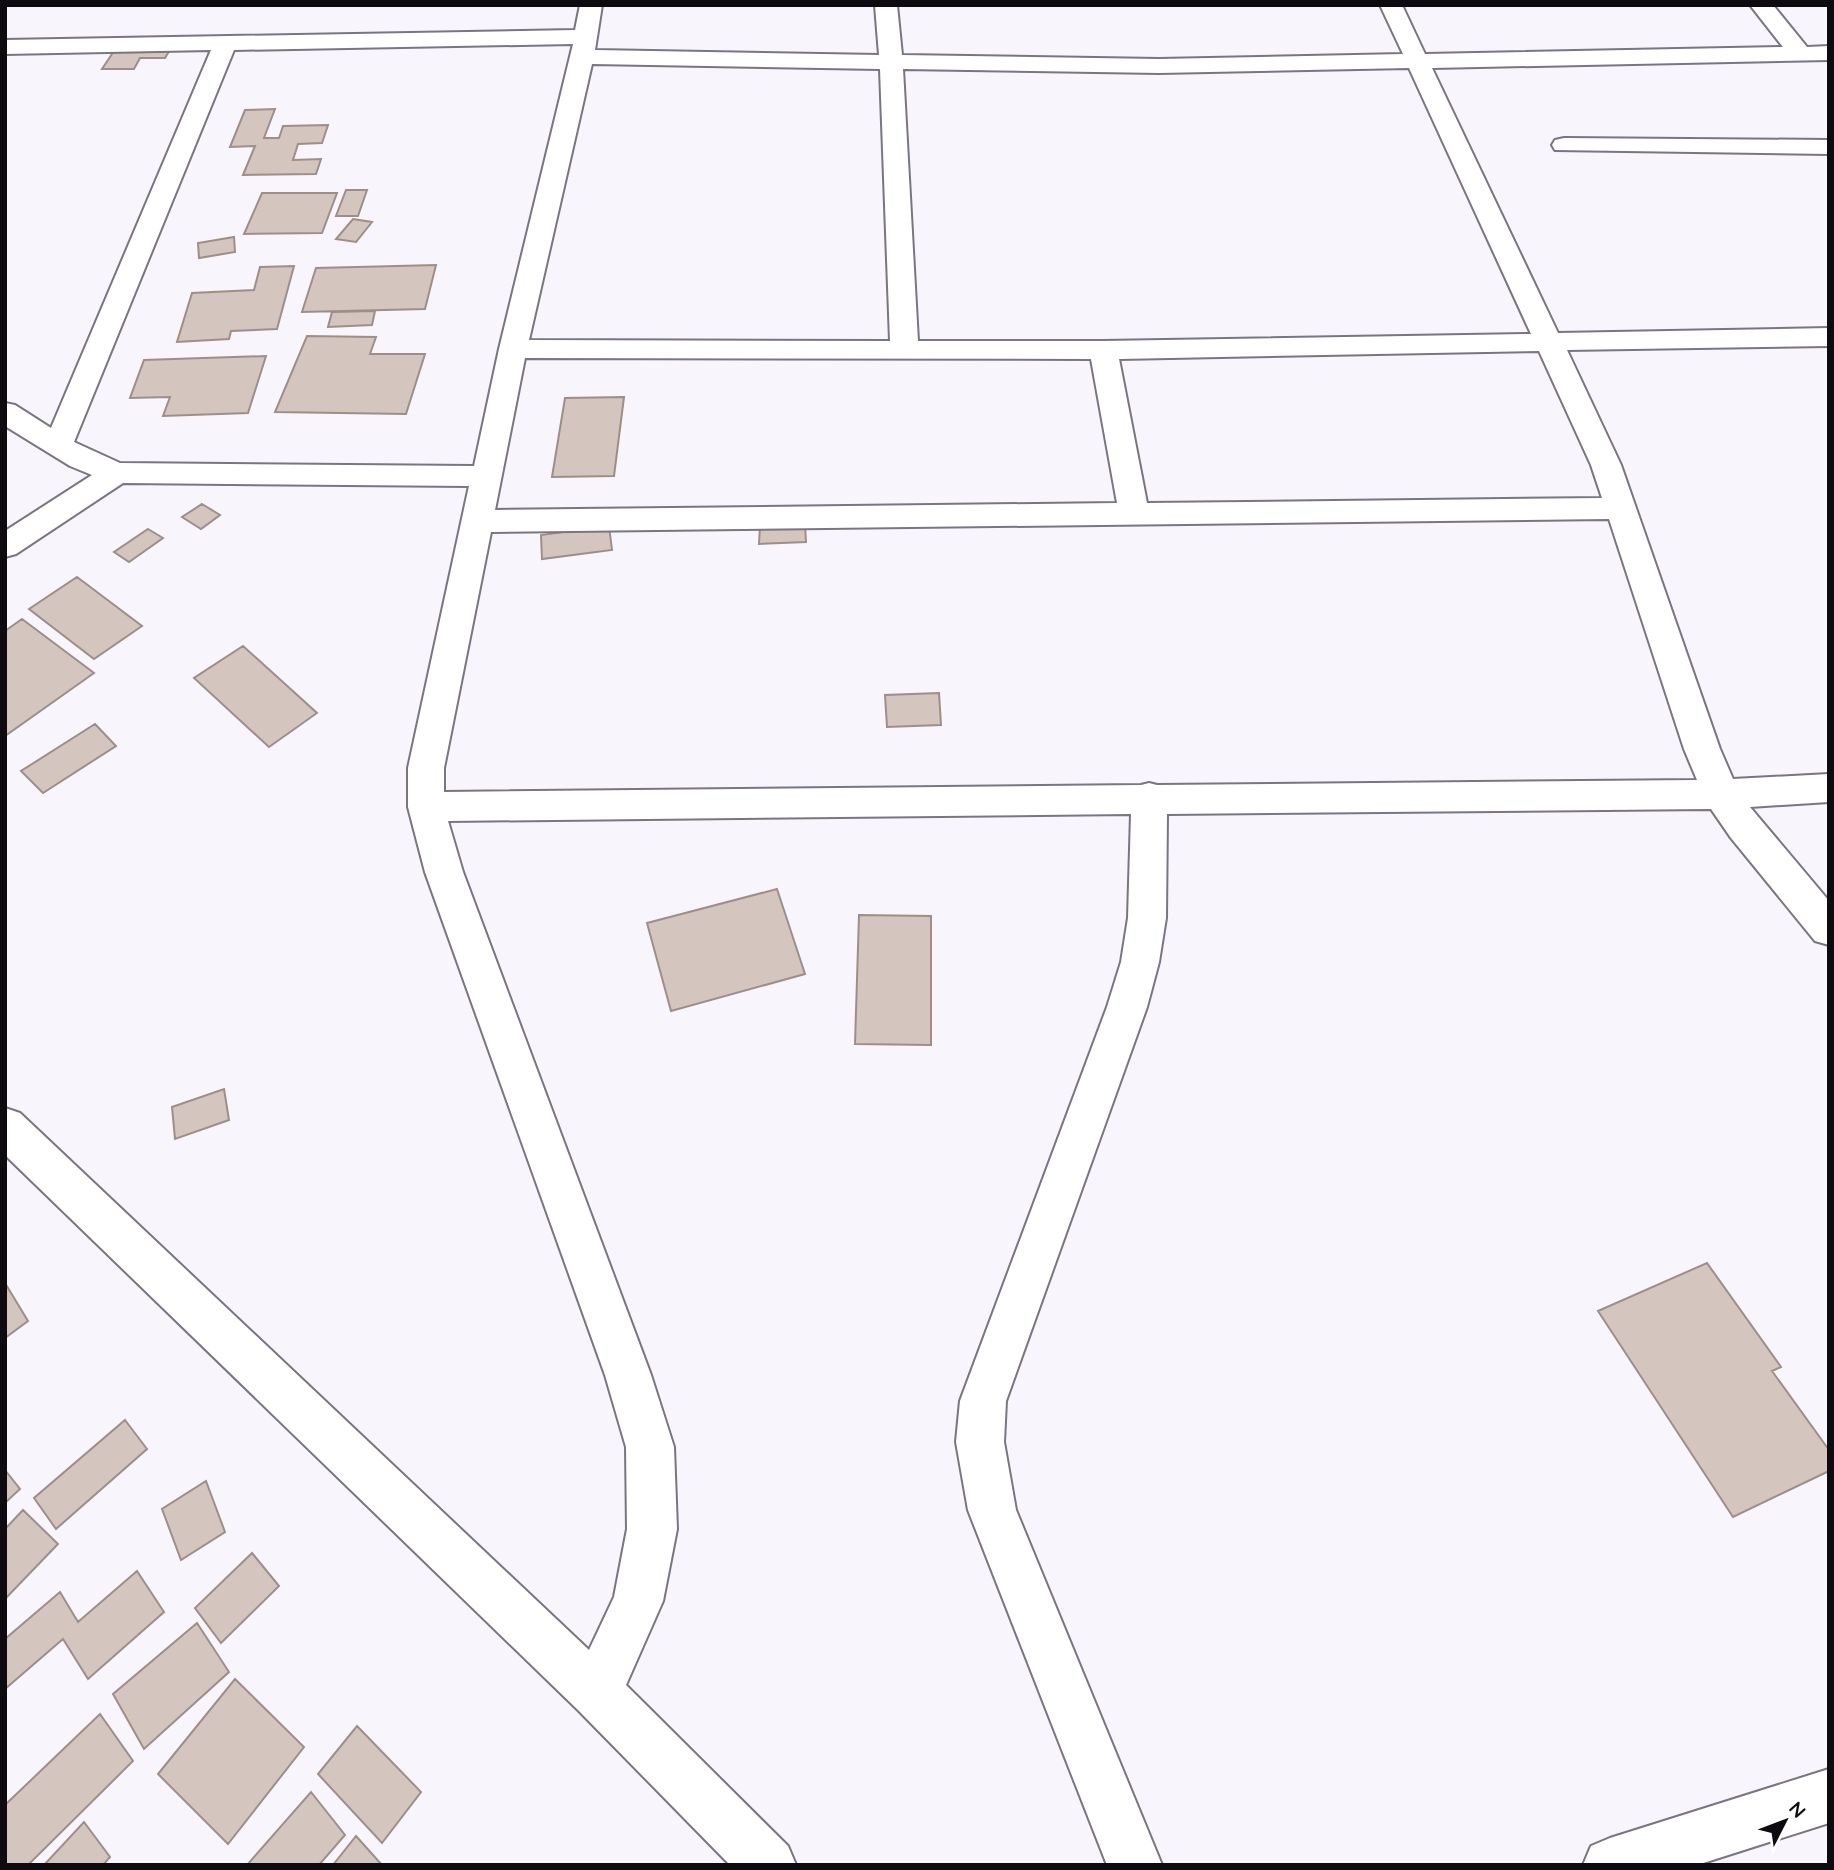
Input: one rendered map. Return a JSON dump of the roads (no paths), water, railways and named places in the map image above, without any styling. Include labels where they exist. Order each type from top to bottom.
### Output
[{"type":"street","points":[[886,5],[904,349]]},
{"type":"street","points":[[1391,5],[1606,465],[1702,749],[1721,794],[1744,827],[1829,929]]},
{"type":"street","points":[[1761,5],[1801,54]]},
{"type":"street","points":[[586,33],[513,349],[426,768],[426,807],[430,832],[443,872],[628,1375],[650,1447],[652,1529],[638,1601],[596,1692]]},
{"type":"street","points":[[5,47],[225,44],[586,33],[891,62],[1159,65],[1829,53]]},
{"type":"street","points":[[58,446],[225,44]]},
{"type":"street","points":[[1564,145],[1829,147]]},
{"type":"street","points":[[513,349],[1103,350],[1829,337]]},
{"type":"street","points":[[1103,350],[1134,513]]},
{"type":"street","points":[[5,412],[81,459],[117,473],[488,476]]},
{"type":"street","points":[[5,546],[117,473]]},
{"type":"street","points":[[479,521],[1622,508]]},
{"type":"street","points":[[426,807],[1149,797],[1721,794],[1829,788]]},
{"type":"street","points":[[1135,1865],[992,1510],[980,1442],[983,1401],[1127,1007],[1140,962],[1147,918],[1149,797]]},
{"type":"street","points":[[5,1127],[596,1692],[769,1865]]},
{"type":"street","points":[[1610,1865],[1829,1796]]}]
